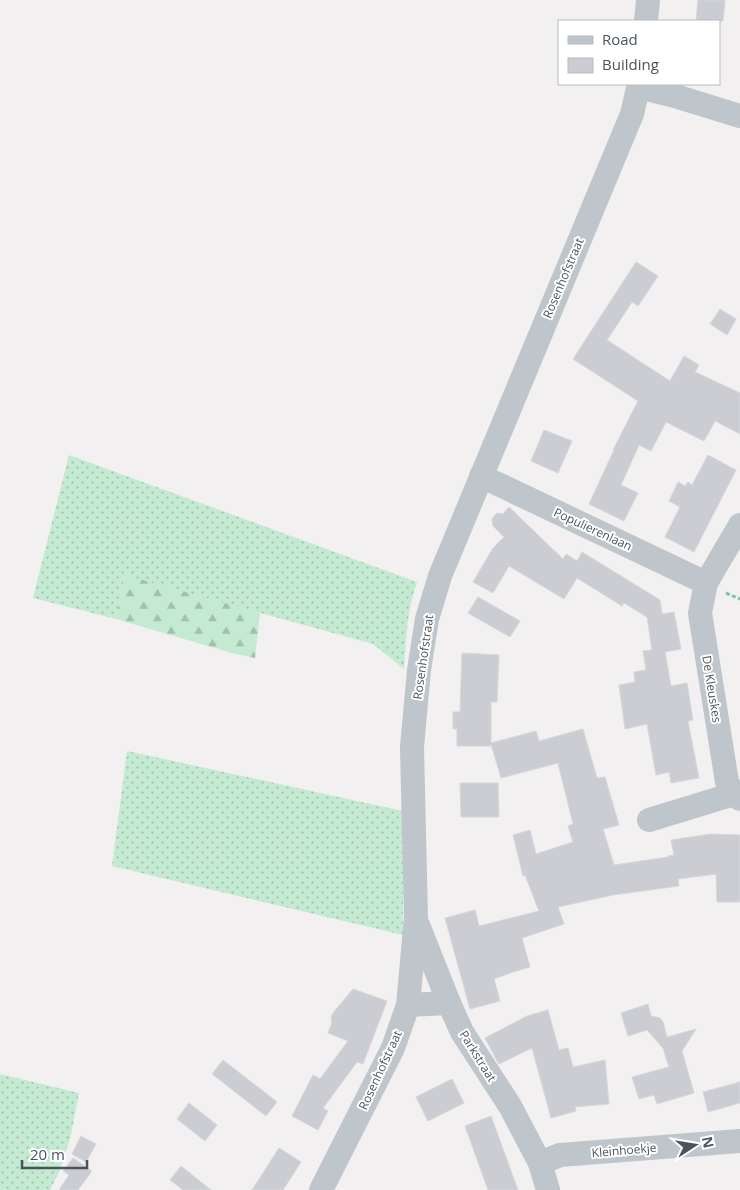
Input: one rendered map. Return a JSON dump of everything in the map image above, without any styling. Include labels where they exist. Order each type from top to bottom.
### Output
[{"type":"street","points":[[646,20],[648,0]]},
{"type":"street","points":[[639,85],[740,116]]},
{"type":"street","name":"Rosenhofstraat","points":[[321,1190],[393,1048],[408,1005],[416,918],[412,747],[419,670],[427,619],[440,576],[480,476],[632,114],[639,85]]},
{"type":"street","name":"Populierenlaan","points":[[480,476],[706,582]]},
{"type":"street","name":"De Kleuskes","points":[[649,820],[737,796],[727,782],[700,613],[706,582],[740,525]]},
{"type":"street","name":"Parkstraat","points":[[416,918],[462,1032],[510,1106],[540,1162],[548,1190]]},
{"type":"street","points":[[408,1005],[449,1003]]},
{"type":"street","name":"Kleinhoekje","points":[[540,1162],[560,1155],[740,1141]]},
{"type":"green space","points":[[69,455],[417,582],[409,614],[404,669],[373,644],[125,576],[116,619],[33,598]]},
{"type":"green space","points":[[125,575],[260,613],[255,658],[116,619]]},
{"type":"green space","points":[[127,751],[403,811],[403,935],[112,866]]},
{"type":"green space","points":[[0,1074],[79,1093],[70,1139],[59,1172],[50,1190],[0,1190]]},
{"type":"building","points":[[698,0],[725,0],[723,21],[696,20]]},
{"type":"building","points":[[636,262],[658,276],[638,306],[632,302],[607,340],[670,381],[684,356],[699,365],[695,372],[740,393],[740,434],[715,421],[704,441],[666,422],[651,451],[639,445],[621,485],[638,493],[624,521],[589,504],[613,450],[638,401],[573,359]]},
{"type":"building","points":[[720,309],[736,319],[727,335],[710,324]]},
{"type":"building","points":[[544,430],[572,441],[558,473],[531,461]]},
{"type":"building","points":[[708,455],[736,470],[694,552],[665,537],[680,507],[669,501],[678,482],[685,486],[688,482],[692,485]]},
{"type":"building","points":[[509,507],[563,559],[566,554],[577,561],[582,552],[660,600],[662,614],[674,612],[681,649],[665,652],[671,686],[687,683],[693,720],[688,721],[699,778],[671,783],[669,772],[656,775],[647,724],[625,729],[619,685],[635,682],[634,672],[646,670],[643,651],[652,650],[647,617],[624,603],[622,606],[577,578],[564,599],[509,566],[493,593],[473,582],[493,548],[504,537],[493,526],[492,519],[497,513],[503,514]]},
{"type":"building","points":[[478,597],[520,621],[510,637],[468,613]]},
{"type":"building","points":[[462,653],[499,655],[497,702],[491,702],[491,743],[536,731],[539,741],[583,729],[597,778],[605,777],[619,825],[603,829],[614,865],[674,855],[671,840],[711,834],[740,835],[740,902],[717,902],[716,874],[678,879],[679,886],[613,895],[558,907],[564,924],[522,938],[530,967],[494,979],[500,1001],[470,1009],[445,918],[475,910],[479,926],[539,911],[525,875],[523,876],[513,835],[530,830],[536,854],[573,842],[568,826],[573,824],[558,763],[501,778],[491,744],[491,746],[457,746],[457,729],[453,729],[453,712],[460,712]]},
{"type":"building","points":[[460,783],[498,783],[499,817],[461,817]]},
{"type":"building","points":[[353,989],[387,1001],[363,1064],[357,1062],[323,1108],[328,1111],[318,1130],[292,1116],[313,1075],[320,1079],[348,1041],[328,1033],[333,1013]]},
{"type":"building","points":[[648,1004],[651,1016],[660,1018],[663,1022],[667,1037],[696,1029],[682,1051],[694,1093],[657,1104],[654,1095],[639,1099],[632,1077],[669,1067],[663,1048],[647,1030],[628,1036],[621,1013]]},
{"type":"building","points":[[548,1010],[559,1050],[568,1048],[573,1067],[605,1060],[609,1104],[575,1107],[576,1111],[551,1118],[532,1048],[499,1064],[497,1061],[485,1038],[527,1016]]},
{"type":"building","points":[[223,1060],[277,1102],[266,1116],[212,1074]]},
{"type":"building","points":[[452,1079],[464,1103],[428,1121],[416,1097]]},
{"type":"building","points":[[740,1082],[740,1103],[708,1112],[703,1092]]},
{"type":"building","points":[[189,1103],[217,1125],[205,1141],[177,1119]]},
{"type":"building","points":[[491,1116],[518,1190],[488,1190],[465,1126]]},
{"type":"building","points":[[81,1136],[96,1144],[86,1162],[72,1154]]},
{"type":"building","points":[[279,1148],[301,1162],[283,1190],[252,1190]]},
{"type":"building","points":[[73,1158],[92,1171],[78,1190],[59,1190],[69,1175],[63,1171]]},
{"type":"building","points":[[181,1166],[211,1190],[183,1190],[170,1180]]}]
